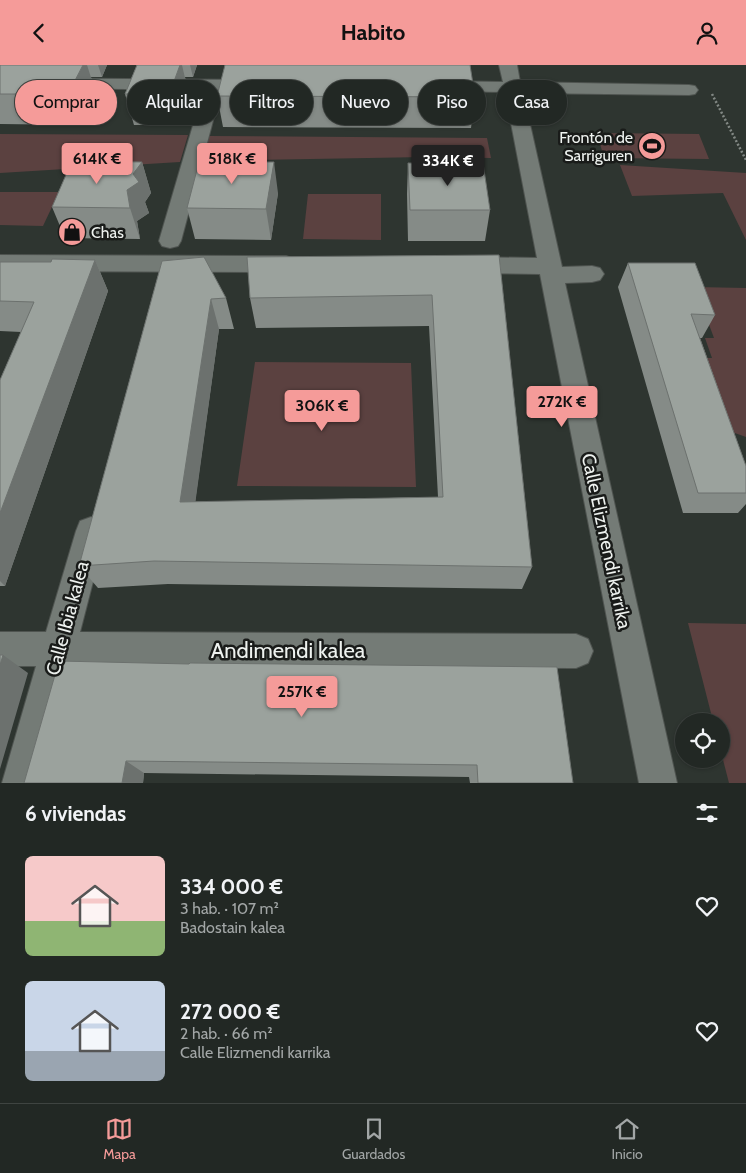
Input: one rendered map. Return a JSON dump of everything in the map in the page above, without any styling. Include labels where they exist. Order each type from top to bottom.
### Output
[{"type":"street","points":[[475,80],[510,76],[689,90]]},
{"type":"street","name":"Calle Elizmendi karrika","points":[[510,76],[658,783]]},
{"type":"street","points":[[0,83],[230,85]]},
{"type":"street","points":[[170,241],[202,125]]},
{"type":"street","points":[[0,263],[304,265]]},
{"type":"street","points":[[442,265],[551,270],[592,274]]},
{"type":"street","name":"Calle Ibia kalea","points":[[21,783],[97,507]]},
{"type":"street","name":"Andimendi kalea","points":[[0,649],[576,651]]},
{"type":"path","points":[[710,91],[746,160]]},
{"type":"shaded area","name":"Frontón de Sarriguren","points":[[597,133],[699,134],[709,159],[604,158]]},
{"type":"shaded area","points":[[0,134],[188,135],[180,162],[0,173]]},
{"type":"shaded area","points":[[207,136],[487,138],[491,158],[425,157],[202,161]]},
{"type":"shaded area","points":[[620,165],[746,173],[746,240],[723,193],[632,196]]},
{"type":"shaded area","points":[[0,192],[59,192],[43,226],[0,225]]},
{"type":"shaded area","points":[[308,194],[381,194],[381,240],[303,239]]},
{"type":"shaded area","points":[[695,287],[746,288],[746,437],[732,432],[706,358],[712,358],[705,338],[714,338]]},
{"type":"shaded area","points":[[255,362],[411,363],[416,487],[237,486]]},
{"type":"shaded area","points":[[688,623],[746,624],[746,783],[729,783],[725,768],[730,768],[730,713],[711,713]]},
{"type":"building","points":[[0,65],[83,65],[75,80],[15,80],[15,94],[0,94]]},
{"type":"building","points":[[137,65],[180,65],[174,80],[131,80]]},
{"type":"building","points":[[225,65],[470,65],[472,80],[418,80],[418,97],[408,97],[408,80],[323,80],[323,96],[313,96],[313,80],[230,80],[230,96],[220,96],[220,84]]},
{"type":"building","points":[[72,161],[142,162],[133,174],[139,182],[127,190],[130,208],[52,207]]},
{"type":"building","points":[[199,162],[274,162],[266,209],[187,208]]},
{"type":"building","points":[[408,163],[483,163],[490,210],[410,210]]},
{"type":"building","points":[[499,255],[532,567],[154,561],[79,566],[162,261],[204,257],[226,298],[211,299],[180,502],[443,497],[432,295],[250,298],[247,257]]},
{"type":"building","points":[[52,259],[95,260],[0,513],[0,380],[34,302],[0,301],[0,262],[51,262]]},
{"type":"building","points":[[628,263],[695,263],[715,315],[691,314],[746,466],[746,493],[698,493]]},
{"type":"building","points":[[59,661],[557,667],[573,783],[478,783],[477,765],[126,761],[122,783],[24,783]]},
{"type":"place","name":"Frontón de Sarriguren","points":[[652,146]]},
{"type":"place","name":"Chas","points":[[72,232]]}]
